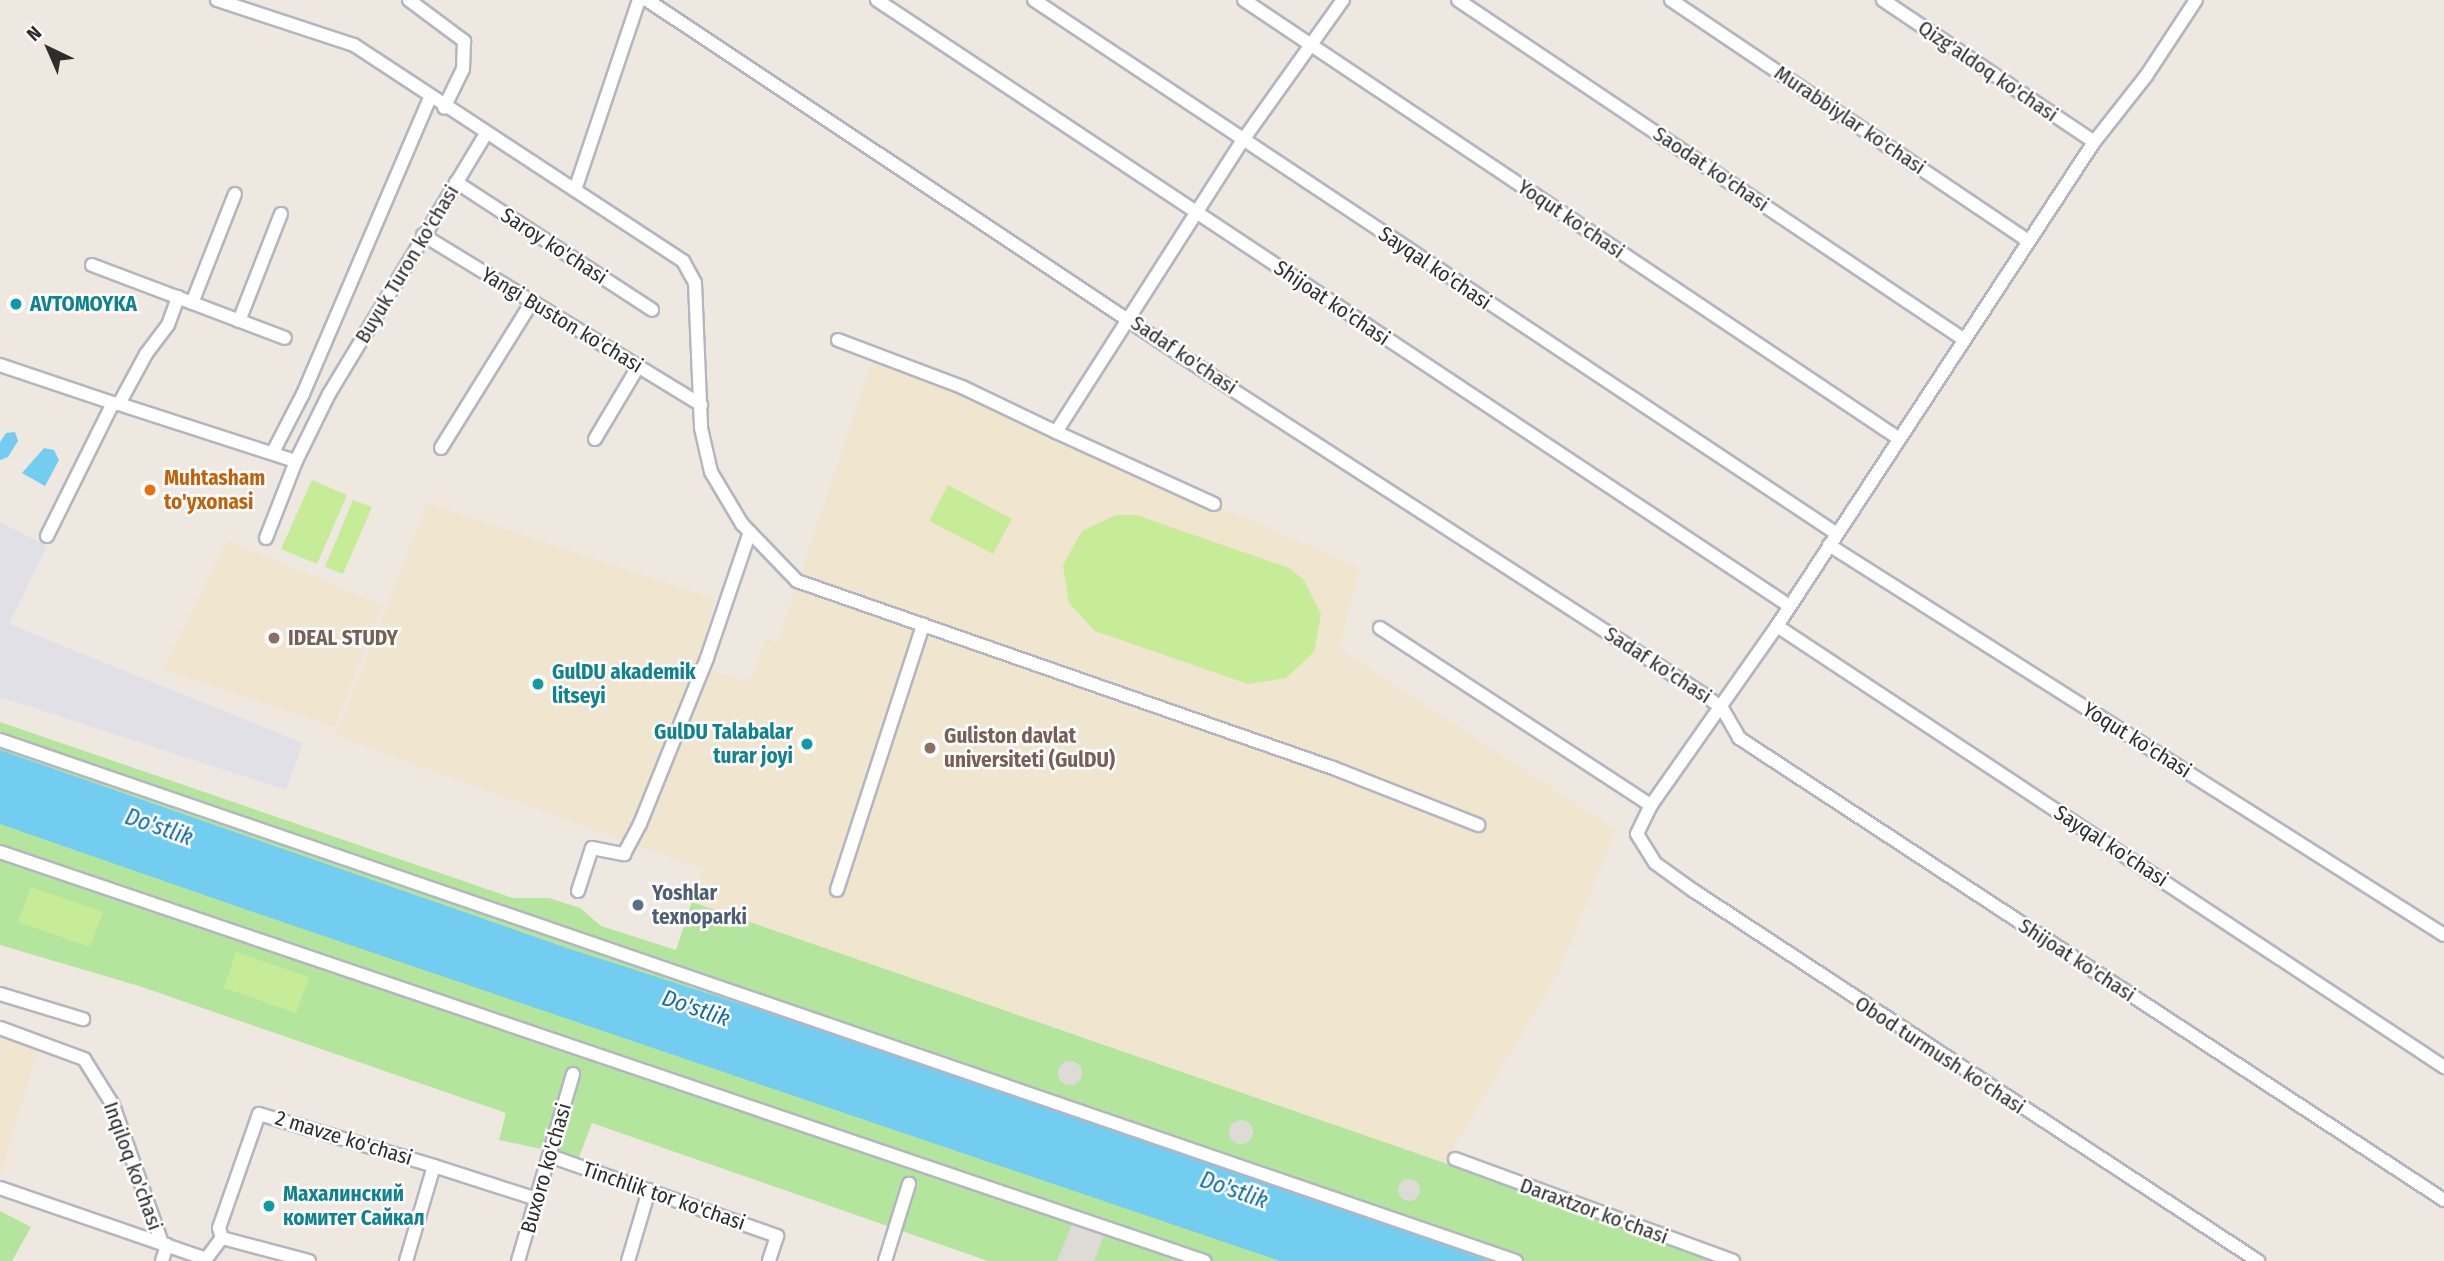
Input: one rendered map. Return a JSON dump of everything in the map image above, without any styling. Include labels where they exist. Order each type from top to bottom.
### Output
[{"type":"street","points":[[217,0],[354,45],[444,108],[683,261],[695,283],[701,405],[711,472],[750,532],[797,581],[1336,769],[1478,825]]},
{"type":"street","points":[[409,0],[464,41],[463,69],[444,108]]},
{"type":"street","points":[[575,190],[639,0]]},
{"type":"street","name":"Sadaf ko'chasi","points":[[647,0],[1722,708]]},
{"type":"street","name":"Shijoat ko'chasi","points":[[877,0],[1788,605]]},
{"type":"street","name":"Sayqal ko'chasi","points":[[1034,0],[1833,539]]},
{"type":"street","name":"Yoqut ko'chasi","points":[[1244,0],[1898,438]]},
{"type":"street","points":[[1056,432],[1243,140],[1343,0]]},
{"type":"street","name":"Saodat ko'chasi","points":[[1458,0],[1963,339]]},
{"type":"street","name":"Murabbiylar ko'chasi","points":[[1671,0],[2028,241]]},
{"type":"street","name":"Qizg'aldoq ko'chasi","points":[[1882,0],[2094,142]]},
{"type":"street","points":[[1380,628],[1651,805],[1722,708],[1777,626],[1788,605],[2094,142],[2146,76],[2196,0]]},
{"type":"street","points":[[273,452],[303,394],[430,97]]},
{"type":"street","name":"Buyuk Turon ko'chasi","points":[[267,538],[296,461],[329,394],[422,235],[486,134]]},
{"type":"street","name":"Saroy ko'chasi","points":[[456,182],[652,310]]},
{"type":"street","points":[[192,303],[235,194]]},
{"type":"street","points":[[239,321],[281,214]]},
{"type":"street","name":"Yangi Buston ko'chasi","points":[[422,235],[701,405]]},
{"type":"street","points":[[92,265],[285,338]]},
{"type":"street","points":[[47,536],[116,404],[146,354],[168,325],[178,297]]},
{"type":"street","points":[[441,448],[532,302]]},
{"type":"street","points":[[838,340],[962,387],[1214,504]]},
{"type":"street","points":[[0,365],[296,461]]},
{"type":"street","points":[[595,439],[638,367]]},
{"type":"street","points":[[578,891],[592,848],[624,854],[640,824],[707,658],[750,532]]},
{"type":"street","name":"Yoqut ko'chasi","points":[[1833,539],[2444,935]]},
{"type":"street","points":[[837,890],[923,625]]},
{"type":"street","name":"Sayqal ko'chasi","points":[[1777,626],[2444,1067]]},
{"type":"street","name":"Shijoat ko'chasi","points":[[1722,708],[1739,738],[2444,1200]]},
{"type":"street","points":[[0,740],[1516,1261]]},
{"type":"street","name":"Obod turmush ko'chasi","points":[[1651,805],[1637,834],[1655,863],[2258,1261]]},
{"type":"street","points":[[0,852],[1204,1261]]},
{"type":"street","points":[[0,994],[83,1019]]},
{"type":"street","name":"Inqiloq ko'chasi","points":[[0,1028],[84,1059],[113,1105],[164,1244]]},
{"type":"street","name":"Buxoro ko'chasi","points":[[518,1261],[573,1074]]},
{"type":"street","name":"2 mavze ko'chasi","points":[[222,1238],[219,1228],[259,1114],[434,1166]]},
{"type":"street","name":"Tinchlik tor ko'chasi","points":[[550,1156],[777,1236],[769,1261]]},
{"type":"street","name":"Daraxtzor ko'chasi","points":[[1455,1159],[1733,1261]]},
{"type":"street","points":[[406,1261],[434,1166],[537,1199]]},
{"type":"street","points":[[885,1261],[909,1184]]},
{"type":"street","points":[[0,1188],[206,1260],[222,1238],[309,1261]]},
{"type":"street","points":[[628,1261],[649,1190]]},
{"type":"street","points":[[162,1261],[164,1244]]},
{"type":"shaded area","name":"Guliston davlat universiteti (GulDU)","points":[[874,356],[1360,568],[1340,649],[1616,830],[1558,974],[1444,1163],[692,902],[702,869],[336,736],[427,503],[715,599],[697,666],[749,682],[766,639],[778,642]]},
{"type":"shaded area","points":[[0,522],[47,546],[9,624],[303,743],[286,790],[0,697]]},
{"type":"shaded area","name":"IDEAL STUDY","points":[[227,540],[382,605],[335,727],[163,670]]},
{"type":"shaded area","points":[[0,1036],[38,1049],[1,1174],[0,1174]]},
{"type":"shaded area","points":[[1070,1061],[1079,1064],[1082,1073],[1079,1082],[1070,1085],[1061,1082],[1058,1073],[1061,1064]]},
{"type":"shaded area","points":[[1241,1120],[1250,1123],[1253,1132],[1250,1141],[1241,1144],[1232,1141],[1229,1132],[1232,1123]]},
{"type":"shaded area","points":[[1409,1179],[1417,1182],[1420,1190],[1417,1198],[1409,1201],[1401,1198],[1398,1190],[1401,1182]]},
{"type":"shaded area","points":[[1075,1217],[1107,1228],[1094,1261],[1057,1261]]},
{"type":"green space","points":[[312,480],[347,495],[317,564],[281,549]]},
{"type":"green space","points":[[948,485],[1012,519],[993,554],[929,521]]},
{"type":"green space","points":[[353,500],[372,507],[343,574],[325,567]]},
{"type":"green space","points":[[1116,515],[1136,515],[1289,568],[1304,580],[1321,614],[1314,652],[1286,678],[1248,684],[1095,631],[1069,603],[1063,565],[1082,531]]},
{"type":"green space","points":[[0,722],[513,898],[549,898],[580,908],[601,926],[676,950],[692,902],[1727,1261],[988,1261],[592,1123],[579,1157],[499,1140],[506,1113],[139,986],[0,945]]},
{"type":"green space","points":[[31,887],[103,912],[90,947],[18,922]]},
{"type":"green space","points":[[236,952],[309,977],[296,1013],[224,988]]},
{"type":"green space","points":[[0,1211],[31,1227],[12,1261],[0,1261]]},
{"type":"water","points":[[15,432],[18,441],[8,457],[0,460],[0,442],[6,433]]},
{"type":"water","points":[[44,448],[54,450],[59,460],[45,486],[22,473]]},
{"type":"water","name":"Do'stlik","points":[[0,750],[567,948],[976,1080],[1489,1261],[1280,1261],[259,914],[0,824]]},
{"type":"place","name":"AVTOMOYKA","points":[[16,304]]},
{"type":"place","name":"Muhtasham to'yxonasi","points":[[150,490]]},
{"type":"place","name":"IDEAL STUDY","points":[[274,638]]},
{"type":"place","name":"GulDU akademik litseyi","points":[[538,684]]},
{"type":"place","name":"GulDU Talabalar turar joyi","points":[[807,744]]},
{"type":"place","name":"Guliston davlat universiteti (GulDU)","points":[[930,748]]},
{"type":"place","name":"Yoshlar texnoparki","points":[[638,905]]},
{"type":"place","name":"Махалинский комитет Сайкал","points":[[269,1206]]}]
